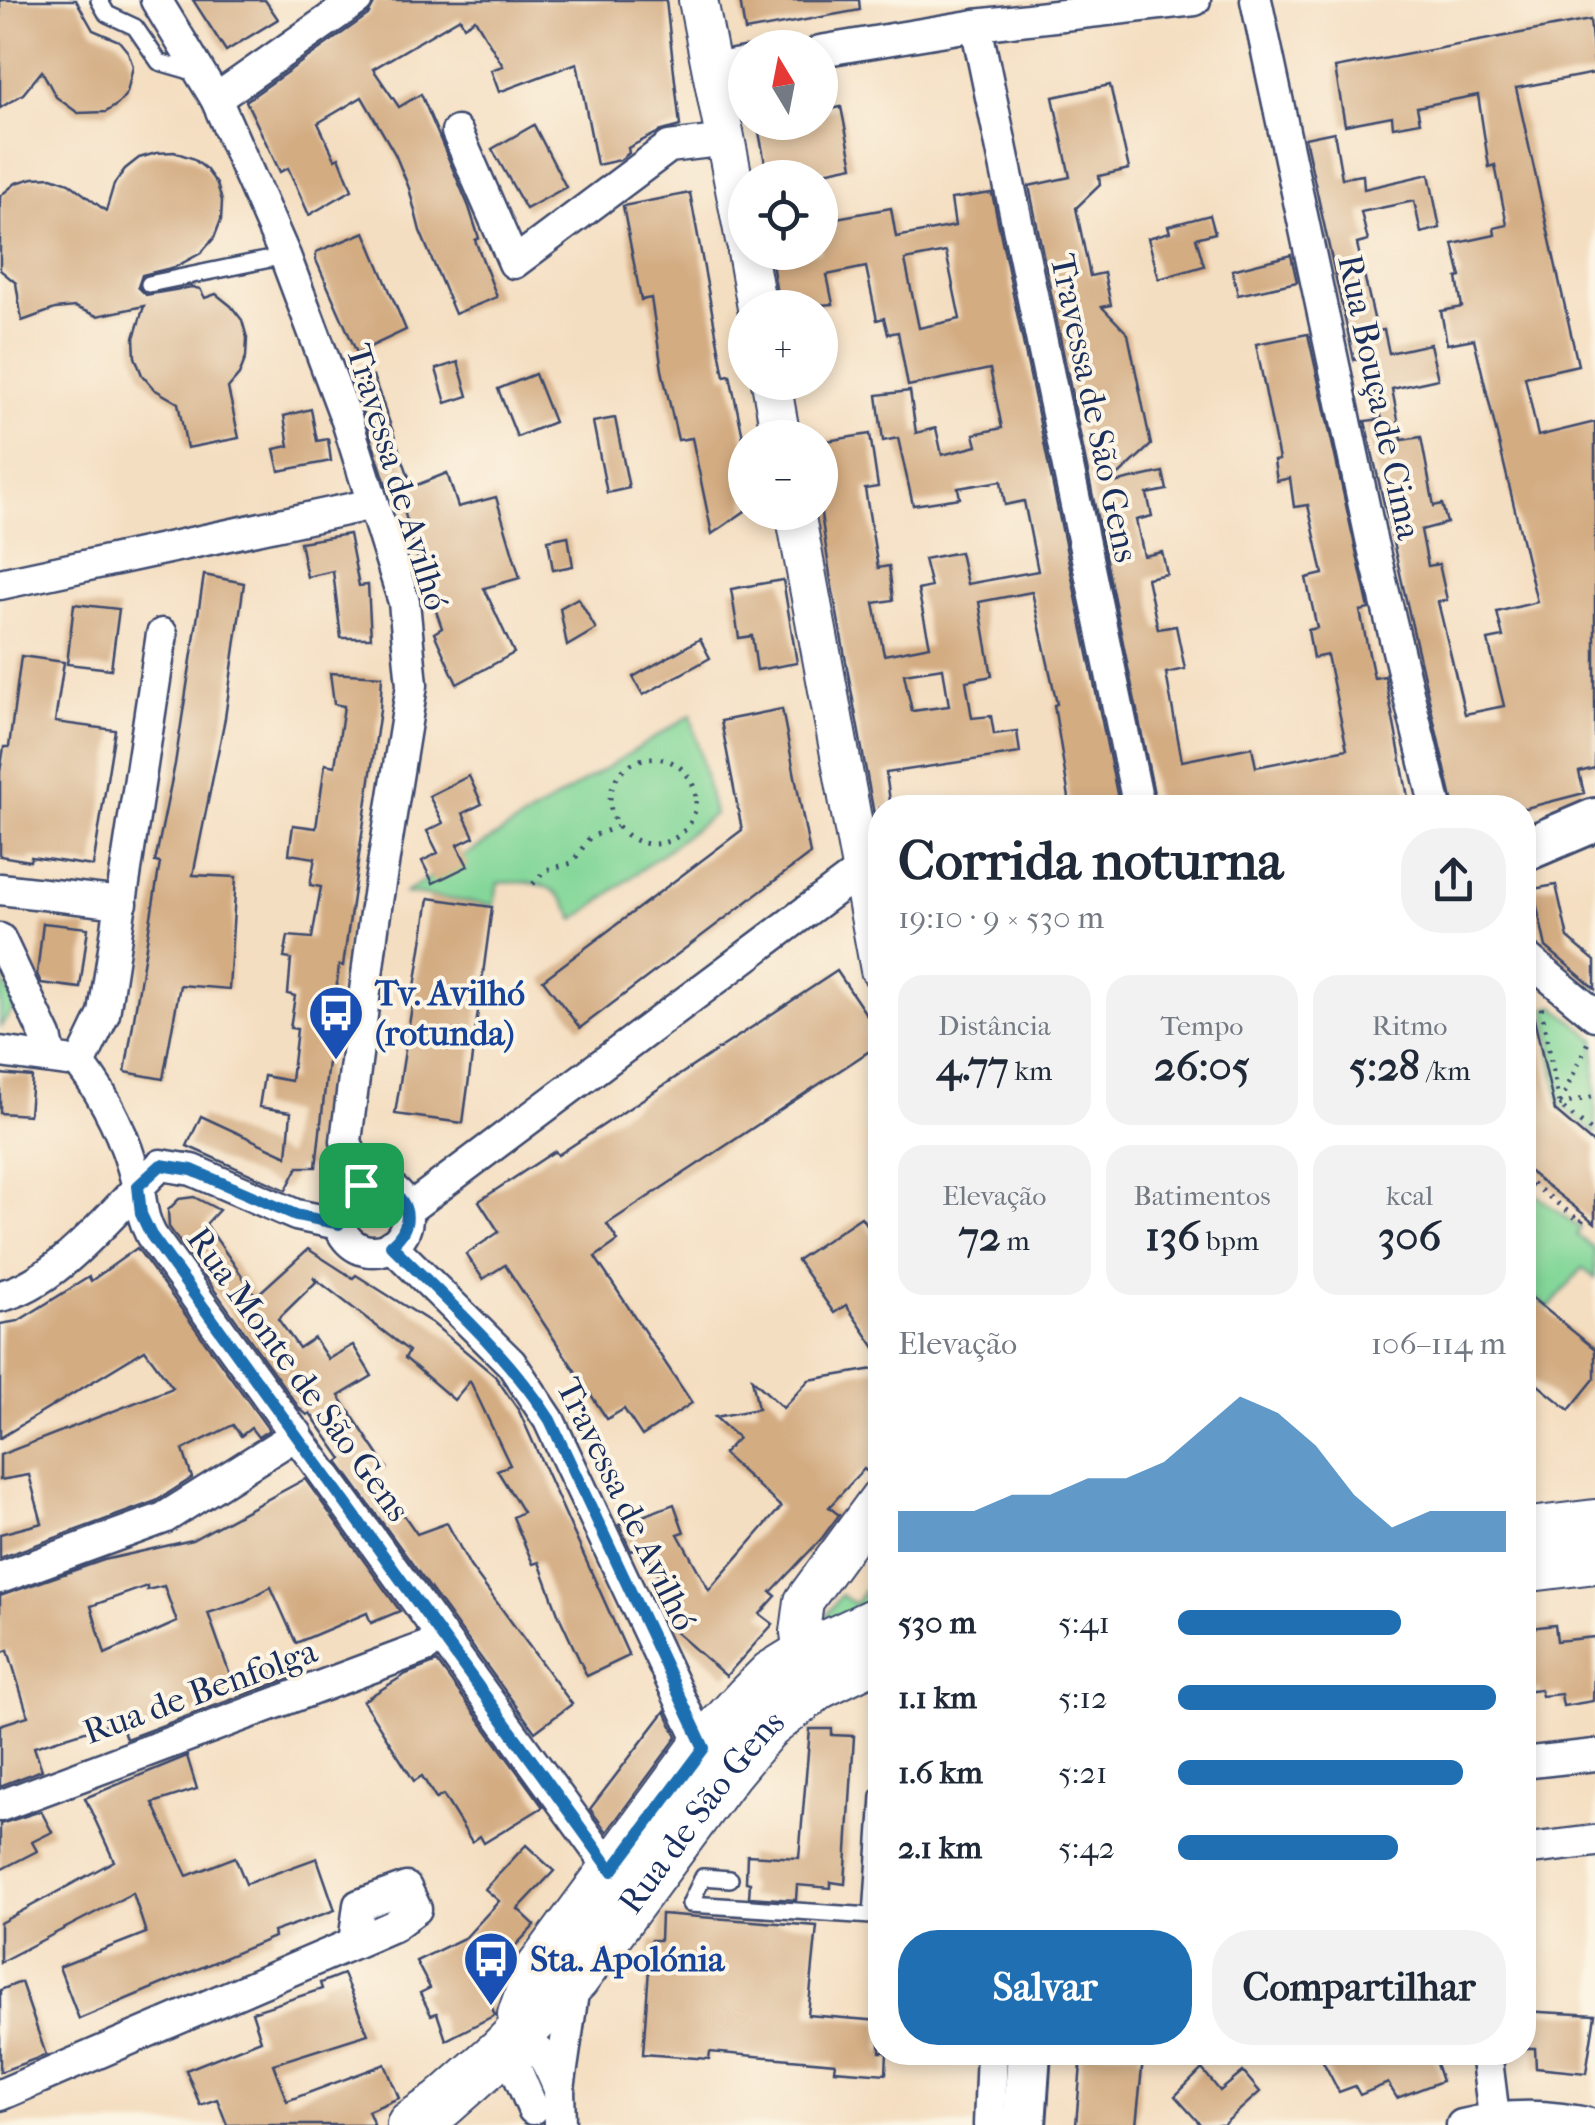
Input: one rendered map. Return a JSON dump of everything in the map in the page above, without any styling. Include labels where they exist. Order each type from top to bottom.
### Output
[{"type":"main road","points":[[1536,845],[1595,820]]},
{"type":"main road","points":[[1536,1531],[1595,1524]]},
{"type":"main road","points":[[1536,1566],[1595,1559]]},
{"type":"main road","points":[[811,1671],[868,1629]]},
{"type":"main road","points":[[811,1671],[868,1658]]},
{"type":"main road","name":"Rua de São Gens","points":[[514,2037],[536,1975],[612,1871],[716,1759],[764,1728],[811,1671]]},
{"type":"main road","name":"Rua de São Gens","points":[[411,2125],[456,2092],[575,1978],[716,1759]]},
{"type":"main road","points":[[1024,2125],[1028,2065]]},
{"type":"street","name":"Travessa de Avilhó","points":[[156,0],[208,86],[286,256],[347,421],[404,602],[412,685],[374,920],[346,1141],[351,1166],[361,1185]]},
{"type":"street","points":[[208,86],[357,0]]},
{"type":"street","points":[[698,0],[728,64]]},
{"type":"street","points":[[838,48],[976,25],[1195,0]]},
{"type":"street","name":"Rua Bouça de Cima","points":[[1256,0],[1372,543],[1433,795]]},
{"type":"street","name":"Travessa de São Gens","points":[[976,25],[1136,795]]},
{"type":"street","points":[[728,103],[731,160]]},
{"type":"street","points":[[457,132],[514,263],[669,146],[727,140]]},
{"type":"street","points":[[0,584],[373,504]]},
{"type":"street","points":[[797,530],[868,911]]},
{"type":"street","points":[[0,1052],[66,1060],[104,1014],[162,634]]},
{"type":"street","points":[[406,1211],[860,871]]},
{"type":"street","points":[[0,889],[122,904]]},
{"type":"street","name":"Rua Monte de São Gens","points":[[0,938],[40,1021],[66,1060],[102,1093],[138,1186],[141,1214],[151,1235],[612,1871]]},
{"type":"street","points":[[1536,968],[1593,1025]]},
{"type":"street","points":[[0,1296],[18,1293],[45,1276],[161,1165],[192,1170],[296,1215],[339,1224]]},
{"type":"street","points":[[370,1183],[390,1188],[406,1211],[404,1230],[381,1250],[358,1248],[349,1242],[339,1224],[344,1200],[361,1185],[370,1183]]},
{"type":"street","name":"Travessa de Avilhó","points":[[391,1245],[510,1364],[550,1420],[716,1759]]},
{"type":"street","points":[[0,1578],[164,1518],[297,1434]]},
{"type":"street","points":[[811,1671],[800,1632],[804,1601],[868,1513]]},
{"type":"street","name":"Rua de Benfolga","points":[[0,1806],[426,1647]]},
{"type":"street","points":[[1536,1762],[1595,1755]]},
{"type":"street","points":[[1536,1848],[1595,1842]]},
{"type":"street","points":[[0,2095],[354,1943]]},
{"type":"street","points":[[543,2120],[559,2089],[575,1978]]},
{"type":"street","points":[[543,2120],[516,2069],[514,2037],[533,2044],[544,2054],[559,2089]]},
{"type":"street","points":[[988,2125],[991,2065]]},
{"type":"street","points":[[1488,2065],[1494,2118]]},
{"type":"street","points":[[456,2092],[492,2091],[516,2096],[543,2120]]},
{"type":"street","points":[[1462,2125],[1530,2115],[1595,2125]]},
{"type":"lane","points":[[99,0],[107,14],[135,27],[159,62],[208,86]]},
{"type":"lane","points":[[149,284],[286,256]]},
{"type":"lane","points":[[730,1880],[704,1877],[690,1904],[868,1916]]},
{"type":"path","points":[[655,757],[669,760],[690,778],[696,792],[692,820],[671,840],[642,843],[618,827],[609,800],[611,786],[628,764],[655,757]]},
{"type":"path","points":[[533,884],[542,872],[572,864],[590,837],[618,827]]},
{"type":"path","points":[[1536,1007],[1542,1006],[1559,1106],[1595,1134]]},
{"type":"path","points":[[1559,1106],[1593,1025]]},
{"type":"path","points":[[1559,1106],[1595,1096]]},
{"type":"path","points":[[1536,1187],[1581,1222],[1586,1216]]},
{"type":"green space","points":[[691,715],[714,814],[575,920],[553,891],[524,882],[498,883],[494,905],[405,893]]},
{"type":"green space","points":[[0,976],[16,1006],[0,1027]]},
{"type":"green space","points":[[1555,1006],[1595,1039],[1595,1134],[1559,1105],[1546,1008]]},
{"type":"green space","points":[[1536,1195],[1580,1228],[1577,1235],[1595,1250],[1595,1278],[1582,1268],[1549,1308],[1536,1298]]},
{"type":"green space","points":[[868,1586],[868,1611],[822,1621],[841,1595],[855,1604]]},
{"type":"building","points":[[0,0],[76,0],[93,30],[119,41],[128,52],[133,66],[127,93],[106,112],[78,113],[56,97],[42,71],[23,94],[0,108]]},
{"type":"building","points":[[193,0],[265,0],[278,19],[226,51]]},
{"type":"building","points":[[376,0],[666,0],[680,126],[628,148],[629,153],[620,160],[597,165],[577,63],[499,92],[491,70],[503,66],[475,19],[464,26],[460,18],[373,69],[399,107],[421,94],[469,207],[479,238],[475,240],[497,297],[455,314],[420,231],[395,154],[362,97],[318,123],[335,159],[339,157],[352,190],[309,215],[288,168],[280,172],[246,101],[368,15]]},
{"type":"building","points":[[740,0],[859,0],[860,10],[745,30]]},
{"type":"building","points":[[1590,20],[1595,73],[1516,88],[1578,365],[1525,377],[1538,436],[1595,422],[1595,768],[1579,772],[1584,793],[1536,805],[1536,795],[1451,795],[1365,421],[1382,419],[1365,357],[1354,360],[1305,138],[1334,132],[1342,178],[1363,175],[1364,189],[1429,174],[1440,228],[1421,233],[1414,201],[1361,212],[1368,241],[1357,244],[1377,331],[1384,330],[1389,353],[1430,344],[1438,379],[1392,389],[1402,440],[1421,437],[1434,506],[1442,504],[1447,523],[1421,530],[1428,566],[1439,564],[1447,600],[1438,602],[1465,714],[1504,706],[1488,640],[1503,637],[1497,612],[1537,602],[1474,339],[1447,344],[1441,311],[1462,307],[1457,278],[1461,277],[1453,244],[1495,235],[1494,228],[1507,225],[1495,165],[1489,167],[1478,95],[1417,107],[1420,122],[1393,127],[1392,116],[1345,125],[1335,68]]},
{"type":"building","points":[[1110,85],[1129,169],[1099,176],[1100,185],[1076,208],[1090,276],[1104,273],[1111,305],[1102,307],[1128,334],[1151,445],[1109,484],[1163,472],[1167,490],[1147,494],[1152,516],[1136,520],[1144,556],[1162,552],[1167,574],[1147,578],[1158,629],[1176,626],[1185,669],[1166,673],[1182,761],[1252,747],[1256,767],[1347,749],[1327,655],[1313,658],[1308,630],[1317,628],[1306,578],[1323,574],[1308,505],[1294,507],[1290,478],[1277,481],[1274,461],[1279,460],[1256,344],[1308,334],[1369,609],[1360,611],[1374,678],[1385,676],[1408,795],[1154,795],[1029,186],[1070,177],[1053,97]]},
{"type":"building","points":[[841,107],[853,166],[838,169],[838,160],[764,160],[761,140],[838,140]]},
{"type":"building","points":[[534,125],[566,187],[526,209],[492,149]]},
{"type":"building","points":[[174,152],[192,158],[217,184],[222,201],[221,220],[214,238],[201,253],[175,267],[142,275],[138,287],[146,295],[192,287],[200,289],[205,298],[216,294],[242,320],[247,338],[246,357],[228,388],[239,438],[187,448],[178,403],[154,389],[142,375],[135,357],[134,338],[144,306],[97,316],[75,307],[55,309],[22,321],[16,283],[0,270],[0,196],[16,183],[52,177],[69,183],[106,211],[114,184],[125,169],[139,158]]},
{"type":"building","points":[[690,193],[724,376],[728,375],[728,400],[735,400],[739,420],[728,420],[728,523],[712,534],[692,438],[678,440],[651,298],[641,300],[623,206]]},
{"type":"building","points":[[992,193],[1117,795],[1069,795],[1054,705],[1057,704],[1032,592],[979,602],[992,676],[966,681],[972,718],[991,716],[994,734],[1017,731],[1020,753],[886,773],[889,795],[870,795],[823,530],[838,530],[838,439],[870,434],[878,487],[865,489],[878,568],[889,566],[893,600],[874,603],[884,655],[930,646],[918,590],[931,587],[924,559],[960,552],[967,584],[1038,571],[1024,501],[1005,505],[1001,481],[958,488],[960,498],[913,505],[898,438],[883,441],[877,395],[910,391],[916,433],[936,428],[942,455],[977,446],[974,434],[1002,428],[990,369],[908,386],[898,332],[888,334],[884,318],[877,320],[866,267],[827,275],[830,290],[776,290],[773,270],[838,270],[838,218],[891,208],[896,237],[955,226],[951,199]],"holes":[[[946,252],[960,319],[919,328],[905,260]],[[943,668],[949,706],[912,711],[904,674]]]},
{"type":"building","points":[[1210,215],[1215,233],[1196,238],[1204,266],[1159,279],[1148,238],[1170,232],[1168,226]]},
{"type":"building","points":[[365,232],[406,330],[357,353],[316,260],[316,252]]},
{"type":"building","points":[[1291,255],[1297,282],[1238,295],[1232,270]]},
{"type":"building","points":[[458,362],[468,396],[446,403],[436,369]]},
{"type":"building","points":[[535,374],[554,422],[517,437],[498,389]]},
{"type":"building","points":[[373,376],[409,477],[387,487],[353,384]]},
{"type":"building","points":[[311,409],[317,441],[328,439],[331,461],[279,471],[274,449],[289,446],[284,416]]},
{"type":"building","points":[[615,418],[629,488],[607,493],[593,422]]},
{"type":"building","points":[[447,473],[458,507],[496,497],[520,578],[484,588],[514,653],[457,684],[434,633],[442,628],[399,492]]},
{"type":"building","points":[[349,534],[359,586],[368,585],[371,638],[341,638],[333,571],[307,577],[300,542]]},
{"type":"building","points":[[568,536],[573,566],[553,570],[548,540]]},
{"type":"building","points":[[204,575],[244,583],[225,718],[193,875],[236,877],[229,989],[180,985],[163,1079],[125,1072],[160,863],[155,862],[175,764]]},
{"type":"building","points":[[783,580],[797,663],[757,670],[752,636],[739,638],[731,589]]},
{"type":"building","points":[[578,598],[596,629],[567,646],[560,608]]},
{"type":"building","points":[[74,604],[119,609],[111,669],[67,664]]},
{"type":"building","points":[[700,639],[710,658],[643,695],[633,677]]},
{"type":"building","points":[[21,656],[64,662],[55,722],[115,730],[93,866],[0,856],[0,772],[4,747],[9,747]]},
{"type":"building","points":[[330,673],[382,676],[380,710],[343,966],[339,965],[316,1167],[298,1167],[286,1190],[187,1146],[201,1116],[287,1156],[291,1112],[259,1107],[264,1076],[291,1081],[297,1029],[290,1028],[295,996],[288,994],[291,959],[284,958],[288,936],[312,938],[321,887],[310,885],[315,858],[289,854],[293,825],[316,828],[325,764],[335,766],[344,706],[334,704]]},
{"type":"building","points":[[782,709],[810,854],[580,1028],[543,980],[742,830],[721,721]]},
{"type":"building","points":[[469,776],[482,804],[463,813],[474,837],[457,845],[468,866],[433,883],[422,861],[438,853],[427,831],[443,823],[429,796]]},
{"type":"building","points":[[1556,885],[1568,938],[1595,961],[1595,989],[1546,947],[1536,888]]},
{"type":"building","points":[[429,898],[492,907],[463,1123],[395,1114]]},
{"type":"building","points":[[43,923],[88,928],[80,988],[41,983],[37,974]]},
{"type":"building","points":[[837,971],[868,1017],[868,1052],[607,1224],[618,1241],[595,1257],[692,1403],[642,1436],[624,1409],[607,1419],[505,1265],[483,1279],[466,1254],[499,1232],[479,1201],[555,1151],[558,1155]]},
{"type":"building","points":[[1536,1027],[1555,1111],[1595,1145],[1595,1223],[1536,1177]]},
{"type":"building","points":[[0,1074],[32,1077],[29,1115],[0,1113]]},
{"type":"building","points":[[194,1197],[219,1210],[206,1224],[256,1296],[308,1249],[432,1323],[495,1376],[519,1411],[629,1656],[587,1676],[539,1562],[533,1564],[513,1517],[523,1512],[497,1470],[510,1465],[470,1381],[454,1400],[405,1358],[409,1351],[313,1277],[316,1282],[278,1319],[299,1348],[314,1338],[328,1359],[353,1345],[372,1376],[339,1396],[387,1468],[376,1475],[417,1534],[447,1523],[470,1566],[572,1704],[535,1732],[338,1462],[342,1459],[310,1413],[300,1409],[169,1227],[168,1210],[179,1199]]},
{"type":"building","points":[[861,1217],[868,1227],[868,1337],[846,1305],[834,1313],[797,1260]]},
{"type":"building","points":[[137,1248],[269,1430],[258,1437],[251,1428],[241,1436],[233,1425],[183,1450],[192,1478],[156,1501],[0,1558],[0,1534],[42,1523],[29,1475],[0,1480],[0,1455],[173,1388],[145,1350],[0,1438],[0,1324],[18,1321],[89,1277],[91,1281]]},
{"type":"building","points":[[1536,1301],[1595,1349],[1595,1378],[1569,1410],[1536,1383]]},
{"type":"building","points":[[868,1370],[868,1472],[864,1469],[829,1507],[839,1515],[771,1592],[776,1596],[760,1614],[773,1624],[726,1676],[664,1622],[660,1612],[671,1599],[643,1547],[631,1551],[619,1525],[674,1504],[684,1532],[678,1534],[709,1590],[781,1507],[723,1454],[738,1438],[715,1417],[758,1409],[752,1379],[783,1408],[809,1380]]},
{"type":"building","points":[[305,1479],[400,1611],[371,1623],[367,1613],[296,1643],[271,1587],[245,1601],[208,1613],[231,1678],[286,1659],[292,1677],[126,1739],[120,1720],[34,1747],[42,1770],[0,1786],[0,1725],[28,1716],[8,1650],[0,1653],[0,1596],[104,1560],[192,1540]],"holes":[[[147,1586],[147,1590],[164,1586],[177,1622],[105,1654],[91,1606]]]},
{"type":"building","points":[[1555,1625],[1557,1641],[1595,1637],[1593,1701],[1563,1706],[1561,1694],[1542,1696],[1540,1689],[1536,1689],[1536,1627]]},
{"type":"building","points":[[437,1662],[543,1807],[484,1843],[480,1836],[472,1842],[443,1795],[436,1799],[422,1776],[414,1781],[363,1701],[406,1674]]},
{"type":"building","points":[[665,1711],[677,1737],[607,1832],[590,1809]]},
{"type":"building","points":[[810,1729],[832,1729],[832,1735],[854,1736],[845,1884],[831,1882],[831,1888],[797,1885],[796,1900],[749,1897],[747,1855],[799,1858]]},
{"type":"building","points":[[187,1756],[197,1789],[153,1803],[187,1876],[235,1857],[246,1884],[317,1858],[335,1910],[273,1932],[274,1937],[79,2019],[59,1967],[146,1933],[133,1893],[0,1962],[0,1923],[114,1861],[85,1798]]},
{"type":"building","points":[[41,1811],[52,1832],[32,1842],[37,1851],[0,1870],[0,1824]]},
{"type":"building","points":[[526,1845],[554,1871],[518,1909],[535,1925],[481,1982],[495,2015],[446,2040],[437,2013],[431,2015],[420,1993],[430,1988],[416,1961],[466,1937],[499,1901],[485,1889]]},
{"type":"building","points":[[661,1914],[817,1926],[808,2015],[868,2020],[868,2065],[886,2065],[886,2074],[834,2070],[835,2063],[710,2052],[709,2059],[643,2054],[651,1940],[660,1940]]},
{"type":"building","points":[[343,1974],[368,2034],[273,2064],[287,2101],[385,2064],[399,2098],[368,2111],[374,2125],[227,2125],[217,2099],[200,2105],[186,2070],[261,2040],[252,2012],[322,1989],[320,1983]]},
{"type":"building","points":[[21,1982],[46,2055],[0,2072],[0,1990]]},
{"type":"building","points":[[1536,2012],[1595,2015],[1586,2073],[1536,2068]]},
{"type":"building","points":[[1081,2065],[1142,2065],[1136,2125],[1076,2125]]},
{"type":"building","points":[[1325,2065],[1436,2065],[1442,2081],[1397,2098],[1388,2083],[1360,2095],[1355,2086],[1339,2092]]},
{"type":"building","points":[[1202,2069],[1220,2091],[1243,2072],[1260,2092],[1223,2125],[1201,2125],[1175,2096]]},
{"type":"place","name":"Tv. Avilhó (rotunda)","points":[[336,1062]]},
{"type":"place","name":"Sta. Apolónia","points":[[491,2008]]},
{"type":"route","points":[[161,1165],[192,1170],[296,1215],[339,1224],[344,1200],[361,1185],[380,1184],[397,1194],[406,1211],[406,1221],[404,1230],[391,1245],[510,1364],[550,1420],[704,1748],[612,1871],[151,1235],[141,1214],[138,1186],[161,1165]]}]
